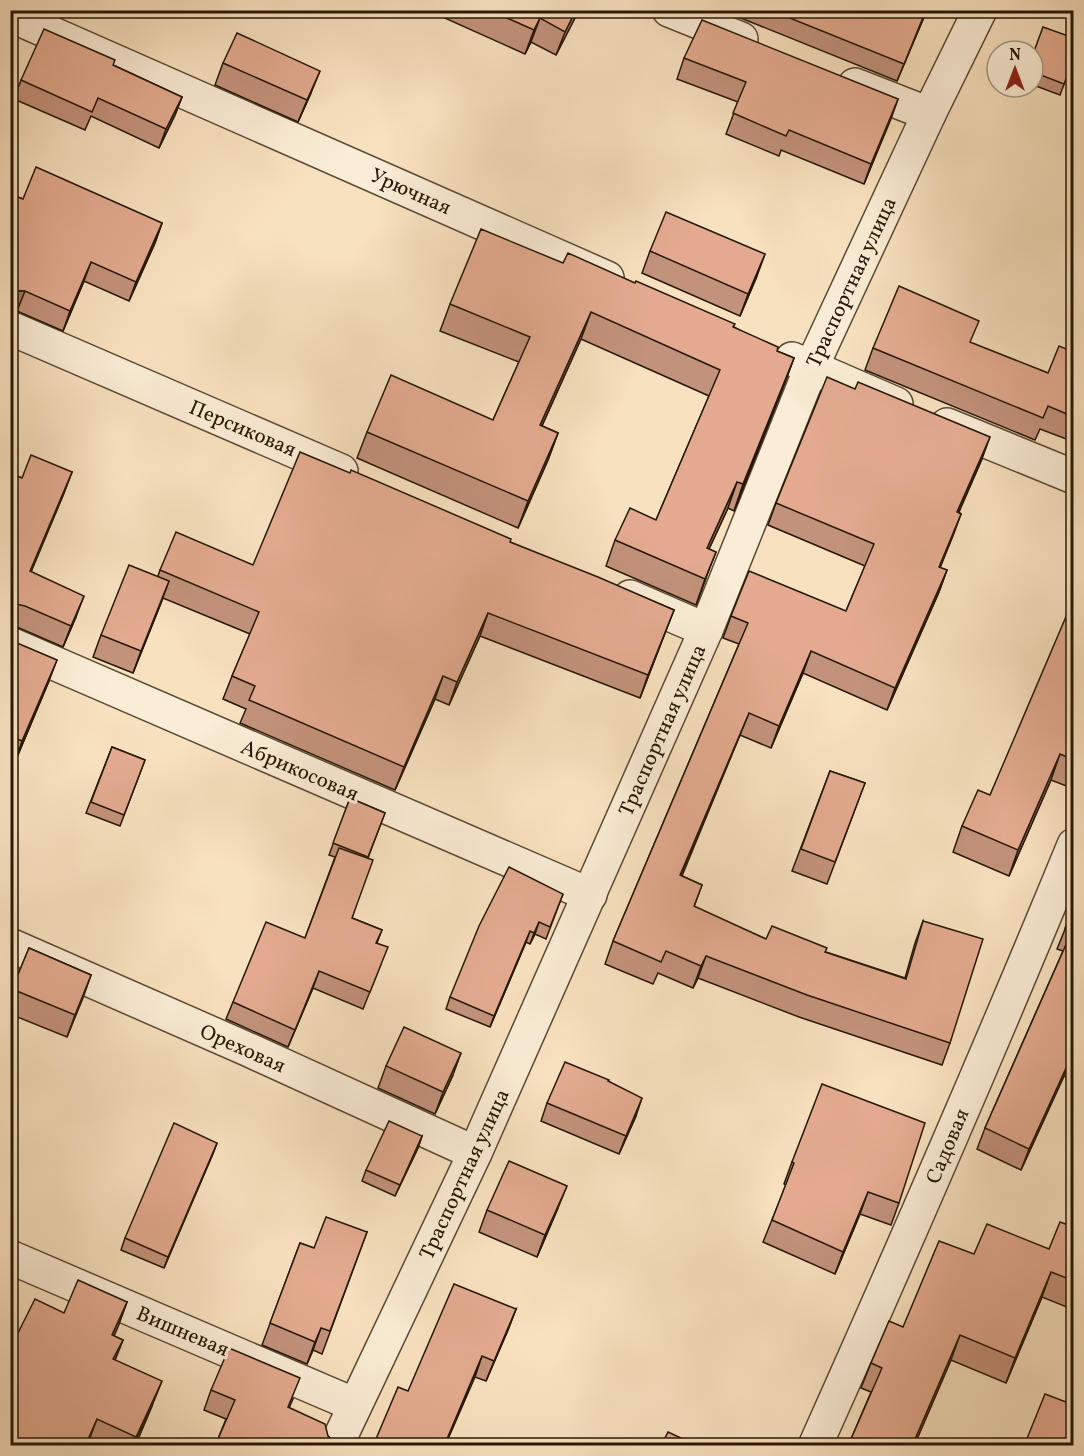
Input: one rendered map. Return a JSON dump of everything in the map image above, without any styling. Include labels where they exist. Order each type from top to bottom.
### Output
[{"type":"street","points":[[669,10],[766,50]]},
{"type":"street","name":"Траспортная улица","points":[[336,1446],[475,1153],[590,895],[706,630],[811,368],[980,10]]},
{"type":"street","name":"Урючная","points":[[10,15],[638,291]]},
{"type":"street","points":[[831,75],[929,114]]},
{"type":"street","name":"Персиковая","points":[[10,328],[373,484]]},
{"type":"street","points":[[768,349],[1074,477]]},
{"type":"street","points":[[602,584],[706,630]]},
{"type":"street","name":"Абрикосовая","points":[[10,644],[590,895]]},
{"type":"street","name":"Садовая","points":[[814,1446],[875,1313],[1074,845]]},
{"type":"street","name":"Ореховая","points":[[10,945],[247,1049],[475,1153]]},
{"type":"street","name":"Вишневая","points":[[10,1257],[355,1405]]},
{"type":"building","points":[[489,10],[576,10],[565,32],[540,18],[534,30]]},
{"type":"building","points":[[770,10],[926,10],[904,64]]},
{"type":"building","points":[[702,20],[898,99],[871,164],[789,130],[786,136],[733,113],[746,82],[684,58]]},
{"type":"building","points":[[1043,27],[1074,38],[1074,58],[1064,84],[1045,77],[1045,39],[1039,39]]},
{"type":"building","points":[[44,29],[115,60],[113,65],[182,97],[166,129],[98,98],[92,112],[21,80]]},
{"type":"building","points":[[237,33],[320,71],[307,100],[223,63]]},
{"type":"building","points":[[36,167],[162,223],[136,282],[91,262],[70,311],[25,291],[10,290],[10,194],[23,199]]},
{"type":"building","points":[[666,212],[765,254],[748,294],[650,251]]},
{"type":"building","points":[[481,229],[563,263],[568,253],[635,283],[636,281],[735,324],[733,327],[778,347],[777,351],[794,358],[743,484],[737,482],[707,548],[716,552],[705,579],[615,540],[630,508],[656,520],[720,370],[591,312],[540,425],[558,433],[528,501],[367,432],[391,375],[493,420],[530,337],[450,304]]},
{"type":"building","points":[[899,286],[979,321],[970,342],[1048,373],[1059,346],[1074,352],[1074,417],[1048,406],[1043,418],[873,348]]},
{"type":"building","points":[[827,377],[855,389],[858,382],[990,437],[957,512],[961,514],[939,567],[947,570],[895,688],[811,651],[779,726],[749,713],[680,875],[702,885],[694,906],[766,939],[772,926],[827,948],[825,952],[906,979],[923,921],[983,939],[950,1043],[807,995],[706,956],[701,966],[666,951],[661,962],[613,941],[748,623],[731,616],[749,571],[846,611],[874,544],[776,503]]},
{"type":"building","points":[[300,452],[350,473],[351,470],[511,539],[510,542],[674,610],[648,675],[488,613],[457,682],[443,676],[404,767],[249,700],[255,686],[232,676],[259,612],[160,570],[176,532],[253,565]]},
{"type":"building","points":[[31,455],[72,472],[30,571],[84,596],[71,626],[25,606],[16,604],[10,606],[10,473],[22,478]]},
{"type":"building","points":[[129,565],[169,581],[141,651],[101,635]]},
{"type":"building","points":[[1068,612],[1074,614],[1074,760],[1060,754],[1018,850],[962,826],[978,790],[990,795]]},
{"type":"building","points":[[10,640],[57,660],[22,741],[10,736]]},
{"type":"building","points":[[112,747],[145,760],[124,815],[91,802]]},
{"type":"building","points":[[830,771],[865,783],[835,862],[801,849]]},
{"type":"building","points":[[350,798],[385,813],[368,857],[333,843]]},
{"type":"building","points":[[339,848],[373,860],[352,918],[382,930],[376,943],[388,947],[370,992],[319,971],[295,1030],[233,1002],[266,922],[305,938]]},
{"type":"building","points":[[509,867],[563,894],[550,927],[539,922],[534,933],[530,931],[494,1016],[450,997],[479,926]]},
{"type":"building","points":[[1074,907],[1074,1056],[1072,1055],[1029,1149],[985,1128],[1072,931],[1065,928]]},
{"type":"building","points":[[29,948],[91,975],[75,1015],[12,989]]},
{"type":"building","points":[[404,1027],[461,1053],[443,1092],[386,1066]]},
{"type":"building","points":[[565,1062],[609,1080],[642,1098],[626,1136],[547,1103]]},
{"type":"building","points":[[822,1084],[925,1123],[899,1203],[868,1192],[843,1252],[772,1220]]},
{"type":"building","points":[[389,1121],[422,1136],[400,1185],[366,1170]]},
{"type":"building","points":[[174,1123],[217,1143],[168,1257],[125,1238]]},
{"type":"building","points":[[509,1161],[567,1186],[545,1235],[487,1210]]},
{"type":"building","points":[[326,1217],[367,1232],[330,1331],[321,1328],[315,1342],[270,1323],[300,1243],[314,1248]]},
{"type":"building","points":[[1060,1222],[1074,1227],[1074,1281],[1051,1272],[1015,1358],[960,1335],[912,1446],[848,1446],[882,1368],[871,1363],[889,1321],[903,1327],[939,1241],[974,1254],[987,1224],[1049,1249]]},
{"type":"building","points":[[78,1280],[127,1302],[112,1335],[123,1340],[113,1359],[162,1381],[136,1437],[97,1419],[85,1446],[10,1446],[10,1349],[35,1299],[64,1313]]},
{"type":"building","points":[[454,1284],[516,1309],[494,1361],[482,1356],[444,1446],[373,1446],[398,1387],[408,1391]]},
{"type":"building","points":[[229,1348],[300,1378],[288,1407],[325,1424],[328,1436],[335,1442],[346,1444],[356,1438],[372,1446],[215,1446],[235,1400],[211,1390]]},
{"type":"building","points":[[1045,1394],[1074,1405],[1074,1446],[1024,1446]]},
{"type":"building","points":[[668,1432],[698,1446],[661,1446]]}]
